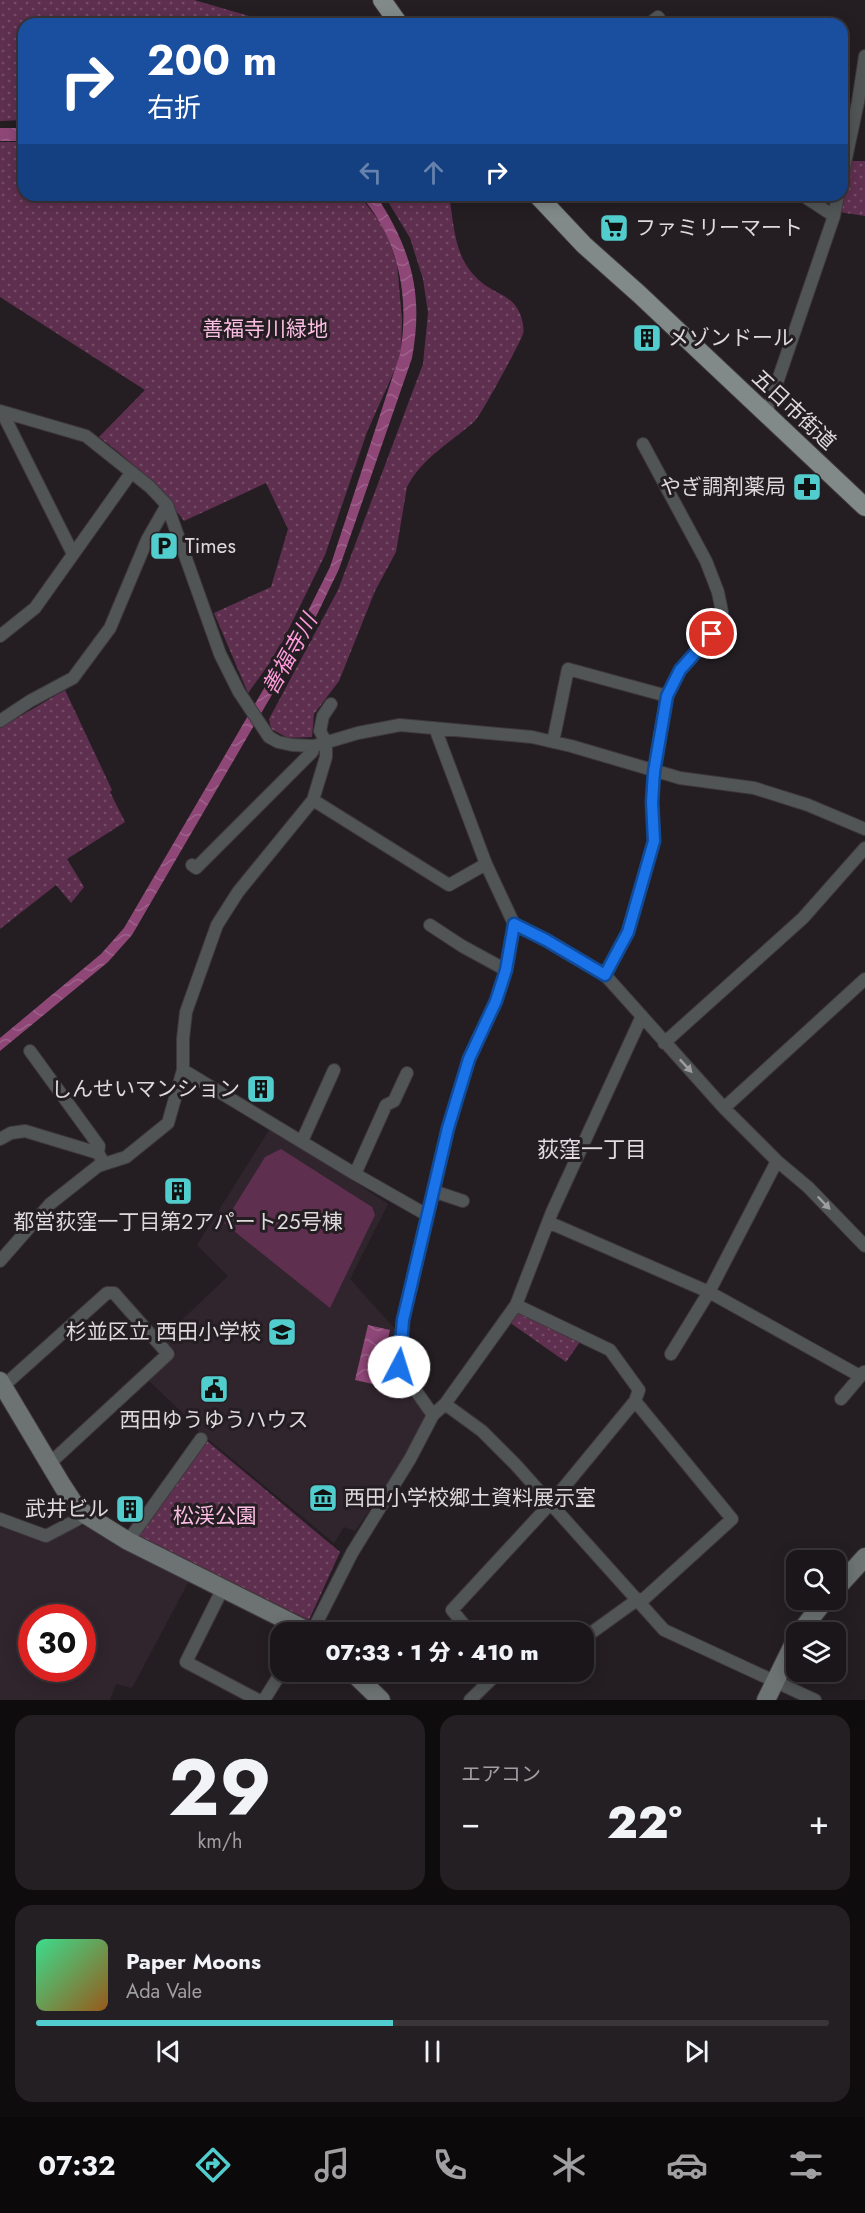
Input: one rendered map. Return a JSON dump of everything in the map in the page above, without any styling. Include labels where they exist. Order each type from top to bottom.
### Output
[{"type":"main road","points":[[382,0],[395,18]]},
{"type":"main road","name":"五日市街道","points":[[543,201],[584,245],[865,507]]},
{"type":"street","points":[[848,153],[861,102],[865,56]]},
{"type":"street","points":[[811,201],[834,216]]},
{"type":"street","points":[[766,415],[834,216],[837,201]]},
{"type":"street","points":[[1,411],[86,436],[150,487],[166,504],[220,654],[244,700],[268,737],[278,742],[292,745],[320,744],[400,725],[532,737],[572,746],[654,772],[754,789],[808,805],[865,829]]},
{"type":"street","points":[[1,411],[73,554]]},
{"type":"street","points":[[605,975],[628,932],[654,841],[652,802],[654,772],[667,696],[680,670],[712,634],[722,612],[718,592],[706,561],[643,444]]},
{"type":"street","points":[[0,620],[3,634],[35,608],[131,473]]},
{"type":"street","points":[[0,721],[30,701],[74,678],[110,628],[147,540],[166,504]]},
{"type":"street","points":[[553,742],[568,669],[667,696]]},
{"type":"street","points":[[0,1139],[10,1133],[25,1131],[101,1158],[126,1157],[168,1123],[183,1070],[186,1012],[217,925],[238,892],[313,800],[326,757],[320,744],[322,716],[332,704]]},
{"type":"street","points":[[433,1415],[399,1367],[403,1320],[448,1128],[469,1059],[496,1001],[506,970],[514,924],[486,864],[435,728]]},
{"type":"street","points":[[192,865],[196,868],[320,744]]},
{"type":"street","points":[[313,800],[449,885],[486,864]]},
{"type":"street","points":[[664,1043],[803,918],[865,848]]},
{"type":"street","points":[[514,924],[605,975],[724,1108],[777,1161],[808,1187],[865,1246]]},
{"type":"street","points":[[430,925],[506,970]]},
{"type":"street","points":[[724,1108],[865,979]]},
{"type":"street","points":[[316,1622],[352,1553],[410,1459],[433,1415],[445,1404],[516,1305],[548,1222],[642,1016]]},
{"type":"street","points":[[30,1051],[99,1146],[101,1158]]},
{"type":"street","points":[[183,1070],[427,1215]]},
{"type":"street","points":[[302,1141],[334,1070]]},
{"type":"street","points":[[355,1174],[386,1105],[394,1101],[407,1073]]},
{"type":"street","points":[[0,1261],[50,1204],[101,1158]]},
{"type":"street","points":[[671,1354],[709,1292],[777,1161]]},
{"type":"street","points":[[433,1191],[463,1201]]},
{"type":"street","points":[[548,1222],[709,1292],[862,1373],[841,1399]]},
{"type":"street","points":[[49,1464],[168,1354],[114,1293],[107,1293],[1,1388],[49,1464],[75,1505],[86,1515],[128,1540],[291,1622]]},
{"type":"street","points":[[462,1622],[452,1610],[551,1503],[635,1401],[639,1390],[610,1350],[516,1305]]},
{"type":"street","points":[[594,1631],[645,1598],[732,1519],[635,1401]]},
{"type":"street","points":[[445,1404],[482,1431],[551,1503],[664,1630],[815,1700]]},
{"type":"street","points":[[128,1540],[201,1439]]},
{"type":"street","points":[[0,1519],[46,1536],[86,1515]]},
{"type":"street","points":[[846,1577],[865,1557]]},
{"type":"street","points":[[223,1588],[186,1662],[258,1700]]},
{"type":"street","points":[[808,1622],[817,1610]]},
{"type":"street","points":[[766,1700],[786,1659]]},
{"type":"street","points":[[264,1700],[275,1682]]},
{"type":"street","points":[[362,1682],[381,1700]]},
{"type":"street","points":[[470,1700],[489,1682]]},
{"type":"shaded area","name":"杉並区立 西田小学校","points":[[271,1127],[388,1204],[350,1279],[395,1329],[395,1365],[428,1413],[389,1482],[355,1531],[344,1527],[334,1543],[199,1432],[191,1421],[148,1380],[176,1352],[164,1340],[166,1335],[228,1276],[197,1245]]},
{"type":"shaded area","points":[[88,1525],[190,1579],[132,1688],[116,1684],[110,1700],[0,1700],[0,1527],[45,1542],[67,1530]]},
{"type":"green space","points":[[0,0],[194,0],[256,18],[18,18],[18,120],[0,121]]},
{"type":"green space","name":"善福寺川緑地","points":[[0,142],[18,142],[18,201],[364,201],[384,227],[397,264],[402,319],[401,356],[367,432],[325,555],[277,653],[248,693],[214,613],[271,587],[288,529],[266,483],[184,521],[144,476],[99,437],[145,390],[0,297]]},
{"type":"green space","points":[[849,161],[865,161],[865,216],[839,212],[841,201],[848,201]]},
{"type":"green space","points":[[388,201],[450,201],[455,234],[462,258],[477,278],[514,304],[521,317],[523,334],[475,421],[428,459],[407,487],[396,552],[375,591],[339,681],[314,714],[312,737],[288,738],[271,729],[269,719],[338,590],[423,364],[428,313],[423,279],[410,238]]},
{"type":"green space","points":[[65,690],[125,822],[67,859],[84,887],[71,903],[56,885],[0,929],[0,728]]},
{"type":"green space","points":[[281,1149],[372,1207],[375,1215],[330,1308],[224,1223],[265,1157]]},
{"type":"green space","points":[[516,1308],[582,1339],[566,1362],[509,1322]]},
{"type":"green space","name":"松渓公園","points":[[206,1440],[340,1552],[309,1620],[136,1537]]},
{"type":"water","points":[[0,128],[18,128],[18,141],[0,141]]},
{"type":"water","name":"善福寺川","points":[[365,201],[380,201],[406,253],[415,292],[415,335],[412,358],[339,569],[309,631],[132,935],[108,962],[0,1051],[0,1038],[101,954],[124,928],[301,625],[330,567],[400,354],[403,333],[402,291],[398,270],[384,230]]},
{"type":"water","points":[[368,1325],[390,1330],[377,1385],[355,1380]]},
{"type":"place","name":"ファミリーマート","points":[[614,228]]},
{"type":"place","name":"メゾンドール","points":[[647,338]]},
{"type":"place","name":"やぎ調剤薬局","points":[[807,487]]},
{"type":"place","name":"Times","points":[[164,546]]},
{"type":"place","name":"しんせいマンション","points":[[261,1089]]},
{"type":"place","name":"都営荻窪一丁目第2アパート25号棟","points":[[178,1191]]},
{"type":"place","name":"杉並区立 西田小学校","points":[[282,1332]]},
{"type":"place","name":"西田ゆうゆうハウス","points":[[214,1389]]},
{"type":"place","name":"西田小学校郷土資料展示室","points":[[323,1498]]},
{"type":"place","name":"武井ビル","points":[[130,1509]]},
{"type":"district","name":"荻窪一丁目","points":[[592,1149]]},
{"type":"route","points":[[399,1367],[403,1320],[448,1128],[469,1059],[496,1001],[506,970],[514,924],[605,975],[628,932],[654,841],[652,802],[654,772],[667,696],[680,670],[712,634]]}]
